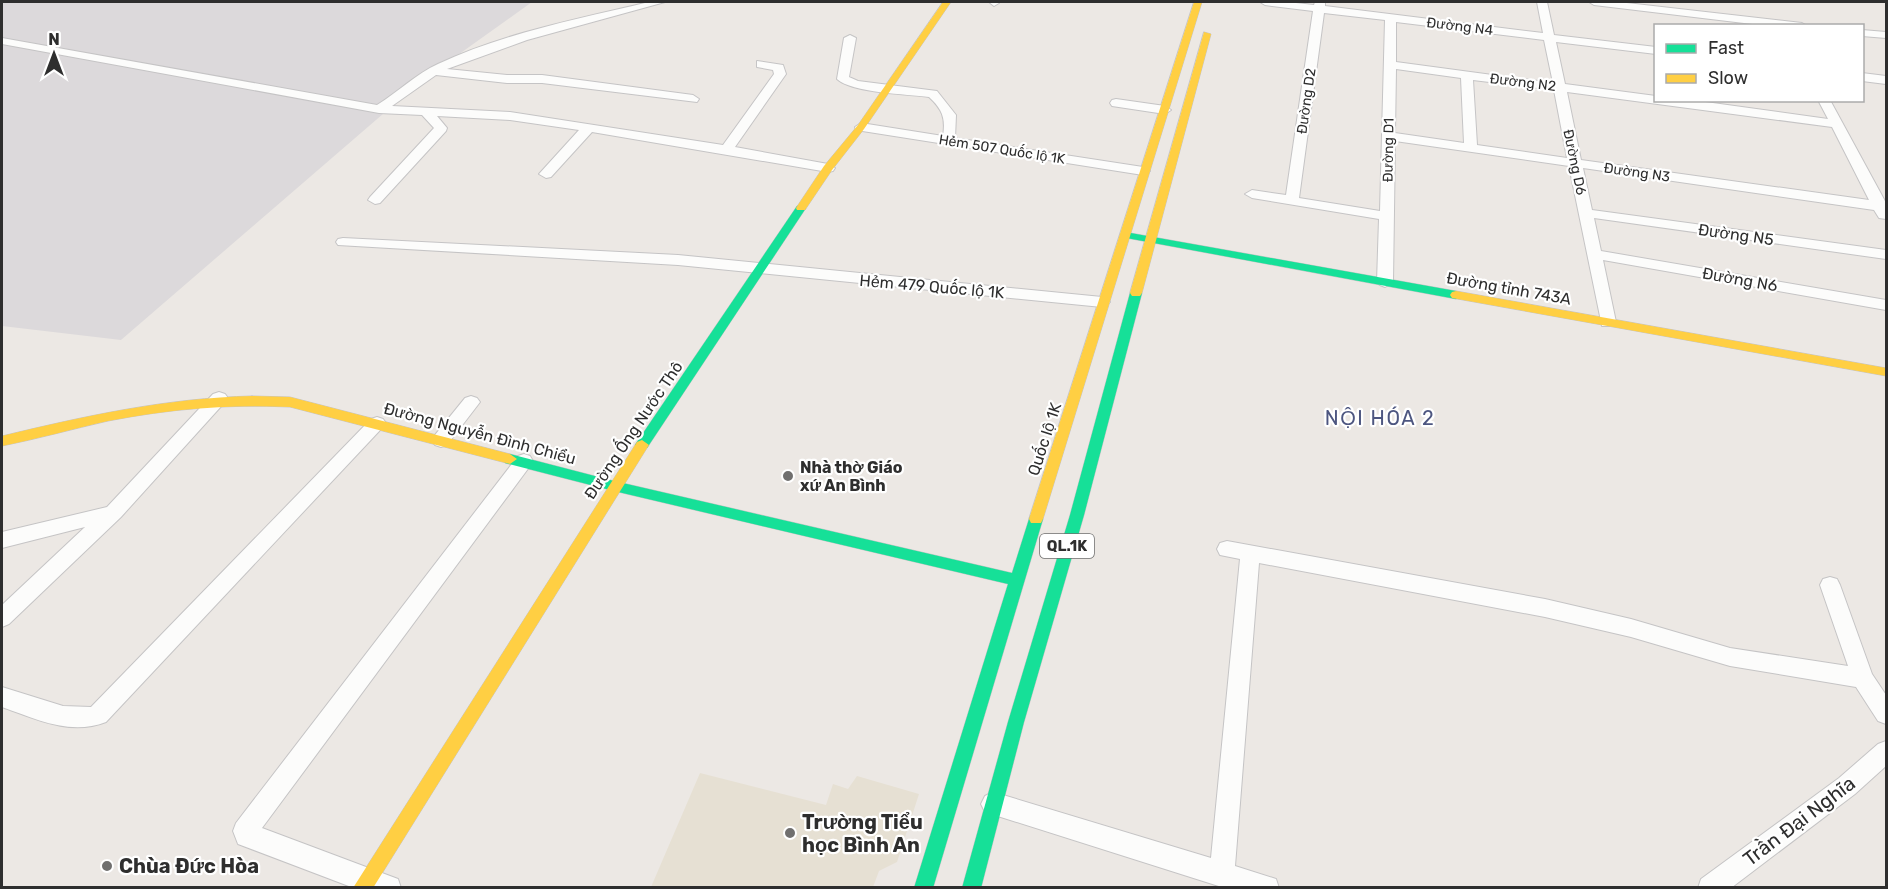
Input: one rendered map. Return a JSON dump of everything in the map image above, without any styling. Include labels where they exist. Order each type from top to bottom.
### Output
[{"type":"main road","name":"Đường Ống Nước Thô","points":[[372,885],[614,486],[762,270],[828,168],[861,128],[948,2]]},
{"type":"main road","name":"Quốc lộ 1K","points":[[923,888],[1022,581],[1098,323],[1102,302],[1125,235],[1143,171],[1165,110],[1196,2]]},
{"type":"main road","name":"QL.1K","points":[[971,888],[1050,588],[1077,515],[1126,327],[1152,241],[1210,24]]},
{"type":"main road","name":"Đường tỉnh 743A","points":[[1125,235],[1887,372]]},
{"type":"main road","name":"Đường Nguyễn Đình Chiểu","points":[[2,441],[160,406],[219,398],[256,397],[291,402],[614,486],[1022,581]]},
{"type":"street","points":[[379,109],[434,71],[481,52],[559,27],[660,2]]},
{"type":"street","name":"Đường N4","points":[[1264,2],[1320,5],[1391,17],[1654,51]]},
{"type":"street","name":"Đường D6","points":[[1542,2],[1608,322]]},
{"type":"street","points":[[1594,2],[1783,24]]},
{"type":"street","name":"Đường D2","points":[[1292,200],[1320,5]]},
{"type":"street","points":[[1775,9],[1783,24]]},
{"type":"street","name":"Đường D1","points":[[1385,282],[1391,17]]},
{"type":"street","points":[[1864,33],[1887,35]]},
{"type":"street","points":[[850,38],[843,79],[856,84],[933,94],[949,111],[953,120],[948,141]]},
{"type":"street","points":[[2,41],[379,109],[510,116],[589,127],[828,168]]},
{"type":"street","points":[[726,150],[780,74],[779,68],[760,64]]},
{"type":"street","name":"Đường N2","points":[[1390,65],[1654,99]]},
{"type":"street","points":[[434,71],[507,79],[542,79],[693,99]]},
{"type":"street","points":[[1467,75],[1471,148]]},
{"type":"street","points":[[1864,77],[1887,80]]},
{"type":"street","name":"Đường N2","points":[[1673,102],[1836,124]]},
{"type":"street","points":[[1825,102],[1884,211]]},
{"type":"street","points":[[1116,103],[1165,110]]},
{"type":"street","points":[[375,200],[441,128],[427,112]]},
{"type":"street","points":[[546,174],[589,127]]},
{"type":"street","name":"Hẻm 507 Quốc lộ 1K","points":[[861,128],[1143,171]]},
{"type":"street","name":"Đường N3","points":[[1388,136],[1884,211]]},
{"type":"street","points":[[1252,194],[1386,216]]},
{"type":"street","name":"Đường N5","points":[[1586,213],[1887,255]]},
{"type":"street","name":"Hẻm 479 Quốc lộ 1K","points":[[343,242],[678,260],[1102,302]]},
{"type":"street","name":"Đường N6","points":[[1594,254],[1887,305]]},
{"type":"street","points":[[2,618],[114,512],[219,398]]},
{"type":"street","points":[[441,440],[471,402]]},
{"type":"street","points":[[2,697],[74,719],[87,720],[98,716],[377,423]]},
{"type":"street","points":[[372,885],[247,835],[245,831],[525,461]]},
{"type":"street","points":[[2,540],[114,512]]},
{"type":"street","points":[[1227,549],[1545,608],[1631,628],[1730,657],[1863,678]]},
{"type":"street","points":[[1222,872],[1250,554]]},
{"type":"street","points":[[1830,585],[1863,678],[1887,714]]},
{"type":"street","name":"Trần Đại Nghĩa","points":[[1710,888],[1847,786],[1887,752]]},
{"type":"street","points":[[993,804],[1222,872],[1267,888]]},
{"type":"shaded area","points":[[2,2],[532,2],[420,82],[121,340],[2,326]]},
{"type":"shaded area","name":"Trường Tiểu học Bình An","points":[[700,773],[826,805],[833,784],[848,789],[857,776],[919,794],[897,862],[879,871],[873,887],[651,887]]},
{"type":"traffic: fast","points":[[642,445],[801,208]]},
{"type":"traffic: fast","points":[[1125,235],[1456,295]]},
{"type":"traffic: fast","points":[[971,888],[1016,722],[1077,515],[1136,293]]},
{"type":"traffic: fast","points":[[510,459],[614,486],[1017,580]]},
{"type":"traffic: fast","points":[[923,888],[1036,519]]},
{"type":"traffic: slow","points":[[801,208],[828,168],[861,127],[947,2]]},
{"type":"traffic: slow","points":[[1036,519],[1198,2]]},
{"type":"traffic: slow","points":[[1136,293],[1207,34]]},
{"type":"traffic: slow","points":[[1456,295],[1886,372]]},
{"type":"traffic: slow","points":[[2,441],[145,410],[216,401],[252,400],[290,402],[510,459]]},
{"type":"traffic: slow","points":[[362,888],[642,445]]},
{"type":"place","name":"Nhà thờ Giáo xứ An Bình","points":[[788,476]]},
{"type":"place","name":"Trường Tiểu học Bình An","points":[[790,833]]},
{"type":"place","name":"Chùa Đức Hòa","points":[[107,866]]},
{"type":"district","name":"NỘI HÓA 2","points":[[1380,418]]}]
